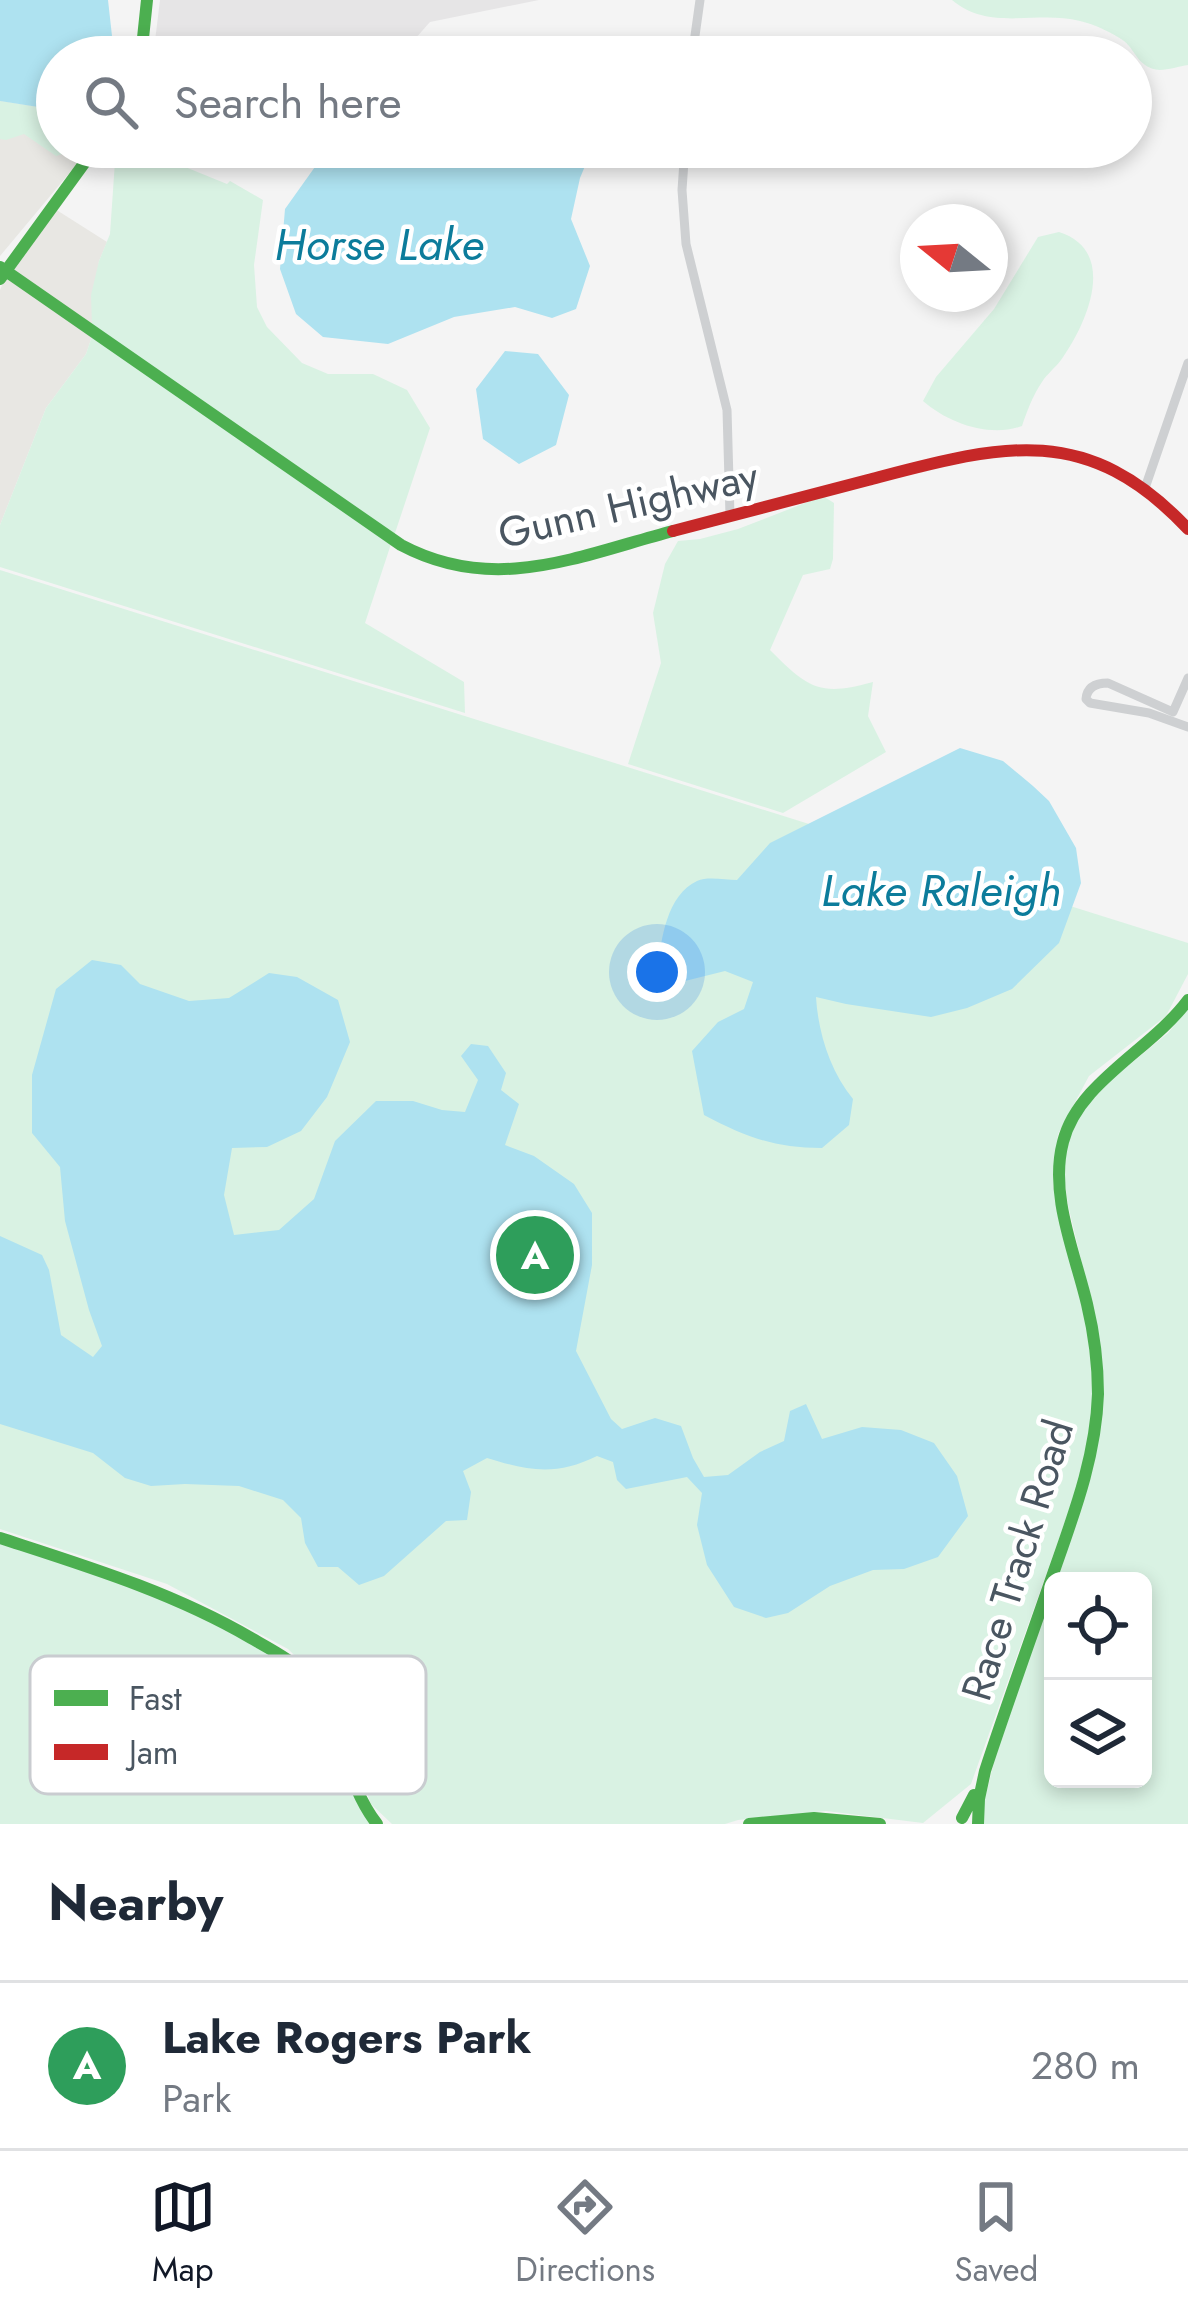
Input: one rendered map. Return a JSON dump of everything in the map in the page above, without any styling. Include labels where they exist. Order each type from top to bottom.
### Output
[{"type":"main road","points":[[143,36],[147,0]]},
{"type":"main road","points":[[2,272],[80,168]]},
{"type":"main road","name":"Gunn Highway","points":[[2,272],[395,542],[437,562],[481,571],[524,570],[962,454],[1000,448],[1052,449],[1117,471],[1145,488],[1188,529]]},
{"type":"main road","name":"Race Track Road","points":[[956,1821],[969,1808],[989,1761],[1080,1491],[1096,1418],[1096,1350],[1062,1196],[1062,1144],[1074,1112],[1092,1088],[1158,1037],[1188,1000]]},
{"type":"main road","points":[[0,1538],[165,1593],[216,1616],[282,1656]]},
{"type":"main road","name":"Race Track Road","points":[[978,1824],[989,1761]]},
{"type":"main road","points":[[356,1794],[377,1824]]},
{"type":"main road","points":[[749,1824],[810,1816],[880,1824]]},
{"type":"main road","points":[[956,1821],[978,1824]]},
{"type":"street","points":[[695,36],[700,0]]},
{"type":"street","points":[[685,168],[684,225],[727,410],[730,516]]},
{"type":"street","points":[[1145,488],[1188,363]]},
{"type":"street","points":[[1188,678],[1172,712],[1108,683],[1099,682],[1085,699],[1149,712],[1188,727]]},
{"type":"shaded area","points":[[160,0],[539,0],[430,22],[418,36],[156,36]]},
{"type":"shaded area","points":[[0,101],[36,107],[36,168],[73,168],[0,256]]},
{"type":"shaded area","points":[[55,209],[107,242],[99,261],[92,326],[11,269]]},
{"type":"shaded area","points":[[6,276],[92,336],[86,354],[46,408],[0,525],[0,290]]},
{"type":"green space","points":[[952,0],[1188,0],[1188,65],[1152,68],[1152,36],[1115,36],[1063,18],[998,18],[967,10]]},
{"type":"green space","points":[[0,101],[36,107],[36,142],[24,134],[0,139]]},
{"type":"green space","points":[[115,168],[188,168],[227,184],[230,181],[263,200],[254,265],[257,307],[267,327],[302,363],[328,374],[373,374],[407,390],[430,428],[394,536],[92,326],[91,295],[110,234]]},
{"type":"green space","points":[[1059,232],[1077,241],[1088,255],[1093,271],[1088,309],[1061,360],[1039,387],[1022,426],[997,430],[957,422],[923,401],[936,377],[991,312],[1008,312],[1008,286],[1038,237]]},
{"type":"green space","points":[[92,336],[391,544],[365,623],[464,682],[465,713],[0,567],[0,525],[46,408],[86,354]]},
{"type":"green space","points":[[823,496],[834,503],[830,569],[803,575],[770,650],[816,686],[839,689],[873,682],[868,716],[886,752],[783,813],[628,764],[661,663],[653,613],[665,564],[678,541],[738,529]]},
{"type":"green space","points":[[0,570],[1188,943],[1188,974],[1166,1016],[1089,1076],[1058,1134],[1053,1186],[1088,1324],[1094,1395],[1085,1466],[971,1784],[923,1823],[826,1811],[725,1824],[392,1824],[367,1794],[426,1794],[426,1656],[295,1656],[167,1584],[0,1529]]},
{"type":"green space","points":[[1188,1008],[1188,1824],[983,1824],[994,1762],[1044,1613],[1044,1788],[1152,1788],[1152,1572],[1058,1572],[1091,1470],[1095,1319],[1063,1168],[1069,1134],[1090,1097],[1168,1033]]},
{"type":"green space","points":[[0,1542],[163,1598],[275,1656],[30,1656],[30,1794],[360,1794],[372,1824],[0,1824]]},
{"type":"water","points":[[0,0],[108,0],[112,36],[36,36],[36,107],[0,101]]},
{"type":"water","name":"Horse Lake","points":[[314,168],[584,168],[571,219],[590,266],[576,309],[552,318],[515,307],[454,317],[388,344],[323,337],[296,314],[280,269],[285,209]]},
{"type":"water","points":[[505,351],[538,354],[569,395],[556,445],[519,464],[483,439],[476,389]]},
{"type":"water","name":"Lake Raleigh","points":[[960,748],[1003,761],[1033,786],[1049,801],[1076,848],[1081,883],[1059,943],[1012,989],[931,1017],[816,997],[827,1051],[853,1099],[849,1125],[822,1148],[761,1140],[704,1115],[692,1051],[718,1022],[744,1009],[753,982],[725,971],[681,982],[658,968],[664,931],[679,896],[701,880],[737,880],[770,843]]},
{"type":"water","points":[[92,960],[121,965],[140,984],[189,1001],[229,998],[269,973],[297,977],[338,1000],[350,1042],[327,1097],[301,1131],[267,1147],[232,1148],[224,1195],[234,1235],[279,1230],[314,1199],[335,1141],[376,1101],[413,1101],[465,1112],[478,1080],[461,1056],[471,1044],[488,1046],[506,1073],[501,1090],[519,1104],[505,1145],[534,1156],[574,1184],[592,1213],[592,1265],[576,1351],[611,1419],[622,1429],[655,1418],[681,1426],[704,1477],[728,1475],[784,1441],[790,1411],[806,1404],[822,1439],[862,1427],[901,1430],[934,1443],[957,1476],[968,1516],[938,1557],[904,1569],[873,1570],[830,1586],[788,1613],[766,1618],[734,1607],[707,1565],[697,1525],[702,1493],[687,1477],[626,1489],[617,1480],[613,1462],[597,1456],[569,1467],[542,1469],[487,1458],[463,1471],[471,1492],[467,1520],[446,1521],[384,1576],[359,1585],[338,1567],[318,1567],[305,1543],[301,1518],[283,1500],[239,1486],[151,1486],[125,1478],[93,1453],[0,1424],[0,1236],[42,1255],[61,1335],[93,1357],[102,1346],[65,1221],[60,1167],[32,1133],[32,1075],[56,989]]},
{"type":"traffic: fast","points":[[143,36],[147,0]]},
{"type":"traffic: fast","points":[[0,279],[81,168]]},
{"type":"traffic: fast","points":[[0,267],[401,545],[436,560],[503,569],[537,566],[673,531]]},
{"type":"traffic: fast","points":[[978,1824],[985,1771],[1076,1506],[1096,1417],[1094,1337],[1061,1203],[1063,1142],[1071,1121],[1099,1084],[1188,1000]]},
{"type":"traffic: fast","points":[[0,1538],[160,1594],[281,1656]]},
{"type":"traffic: fast","points":[[360,1794],[377,1824]]},
{"type":"traffic: fast","points":[[962,1818],[974,1795]]},
{"type":"traffic: fast","points":[[749,1824],[814,1818],[880,1824]]},
{"type":"traffic: jam","points":[[673,531],[958,458],[1038,450],[1076,456],[1113,470],[1150,494],[1188,529]]},
{"type":"place","name":"Lake Rogers Park","points":[[535,1255]]}]
